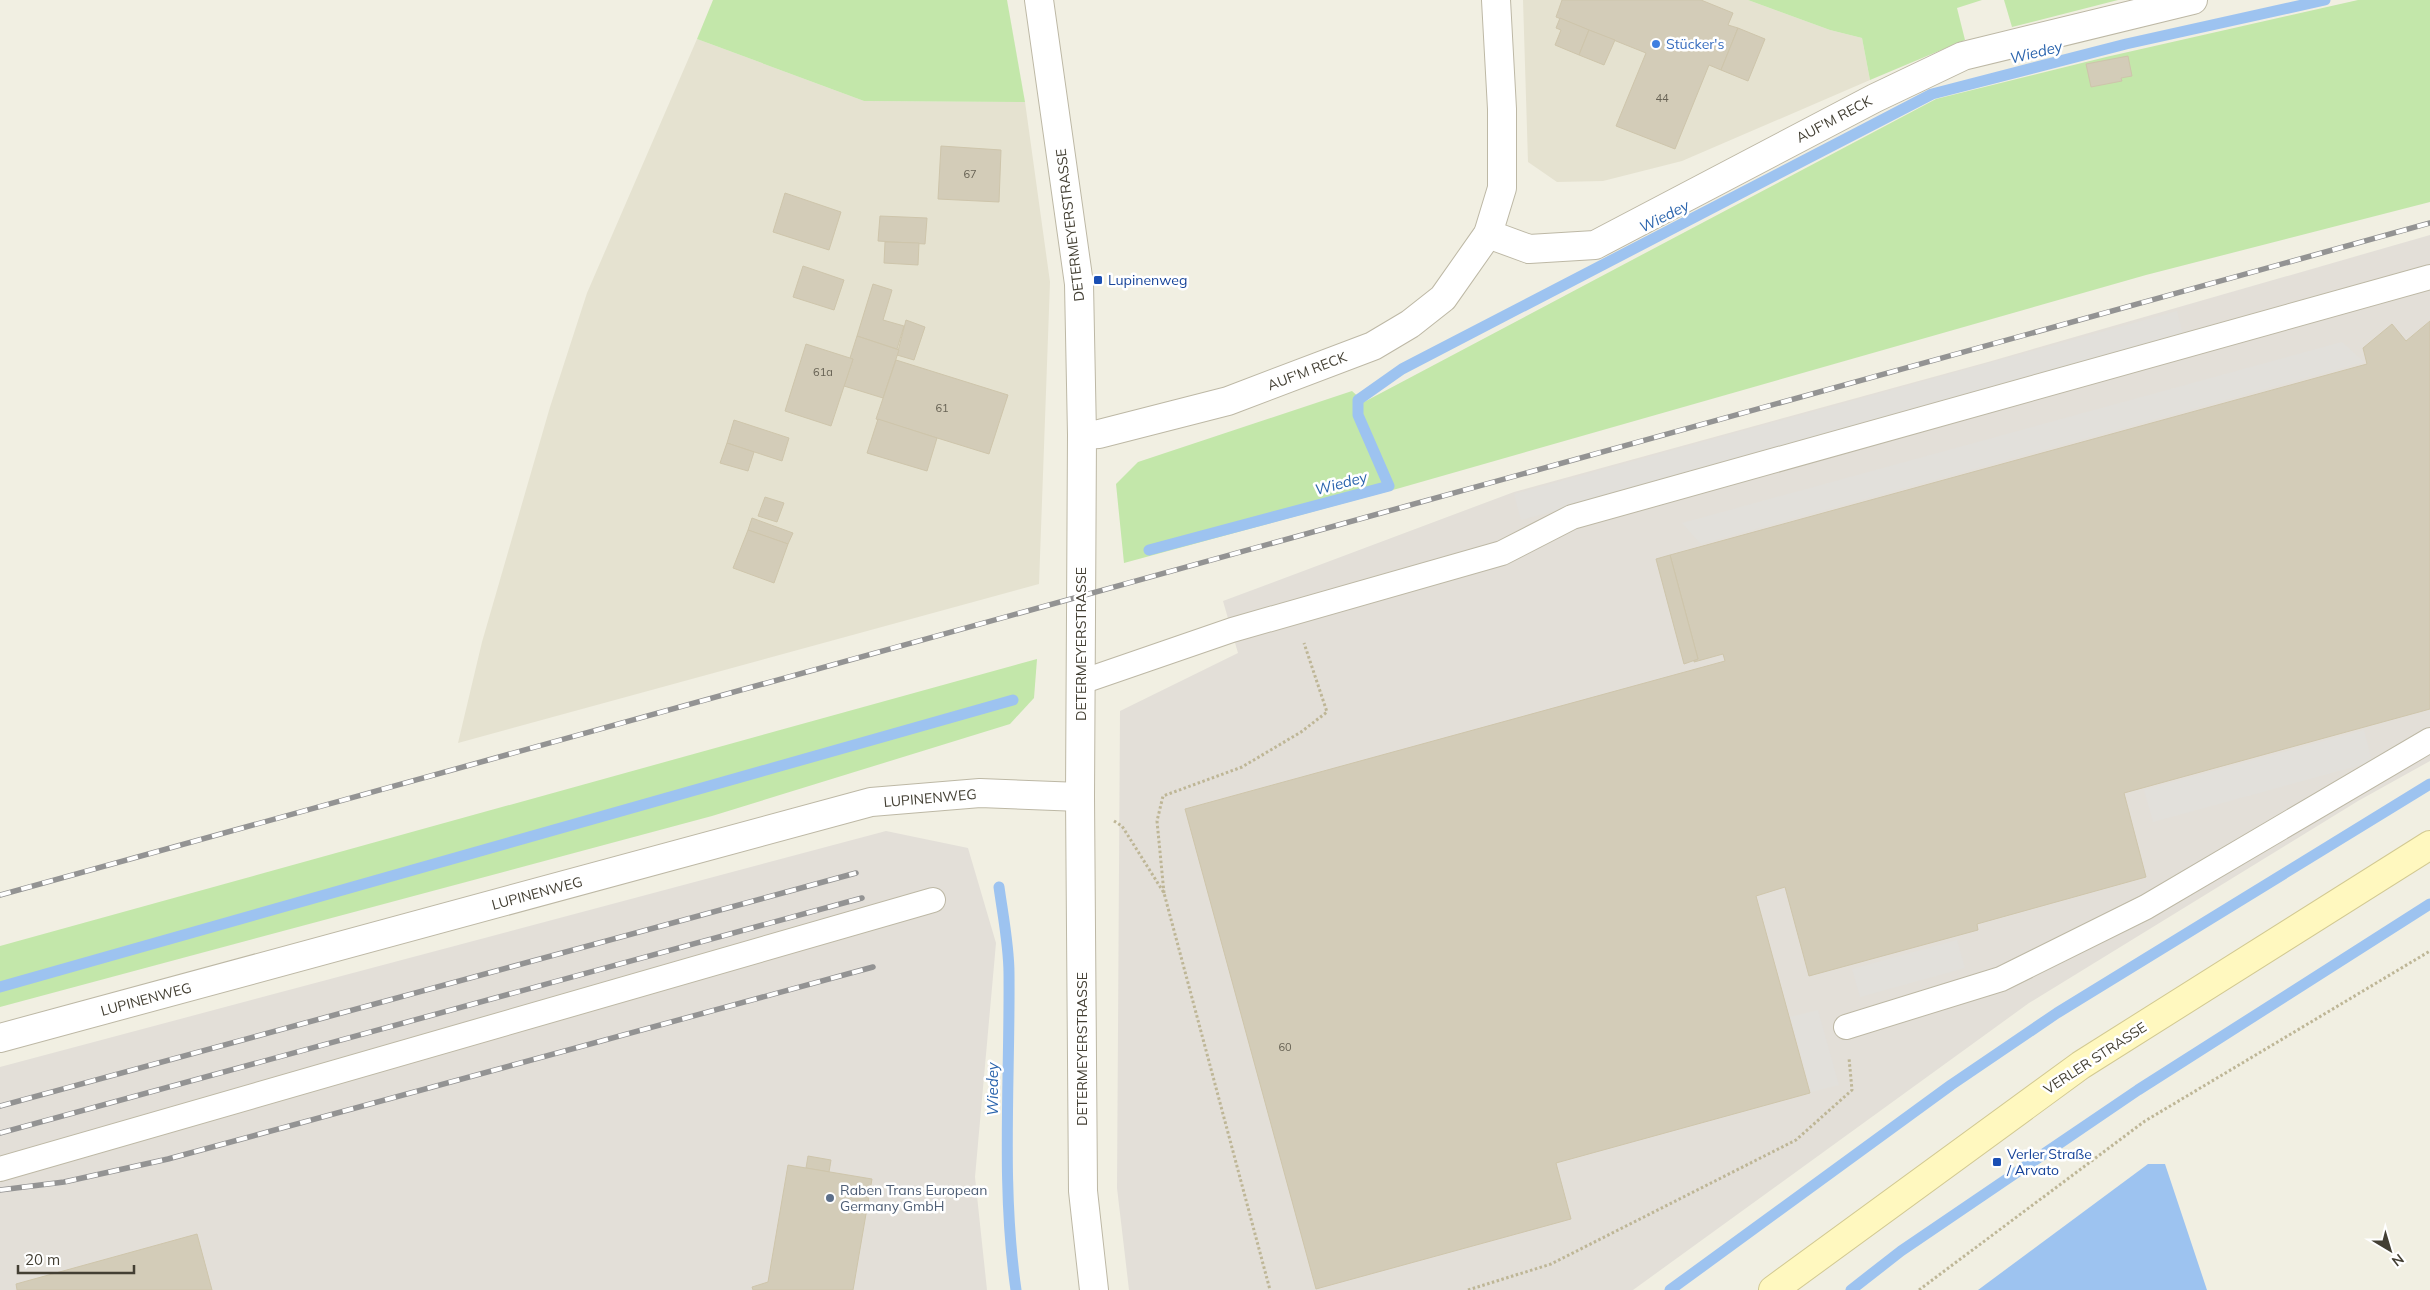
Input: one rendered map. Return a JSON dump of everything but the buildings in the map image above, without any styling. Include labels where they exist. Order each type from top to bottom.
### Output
[{"type":"main road","name":"VERLER STRASSE","points":[[1773,1290],[2081,1065],[2430,845]]},
{"type":"street","name":"DETERMEYERSTRASSE","points":[[1039,0],[1079,284],[1082,435],[1080,797],[1083,1191],[1094,1290]]},
{"type":"street","name":"AUF'M RECK","points":[[1082,435],[1099,434],[1228,401],[1373,346],[1410,324],[1443,298],[1488,234],[1502,188],[1502,110],[1496,0]]},
{"type":"street","name":"AUF'M RECK","points":[[1488,234],[1529,249],[1595,245],[1874,98],[1963,56],[2193,0]]},
{"type":"street","name":"LUPINENWEG","points":[[0,1038],[871,802],[980,793],[1080,797]]},
{"type":"lane","points":[[1082,682],[1232,630],[1502,553],[1572,516],[2430,277]]},
{"type":"lane","points":[[1846,1027],[2010,975],[2146,907],[2430,740]]},
{"type":"lane","points":[[0,1169],[933,900]]},
{"type":"path","points":[[1270,1290],[1164,893],[1157,821],[1163,796],[1242,767],[1301,732],[1327,712],[1294,612]]},
{"type":"path","points":[[1080,797],[1122,826],[1164,893]]},
{"type":"path","points":[[1919,1290],[2145,1121],[2430,951]]},
{"type":"path","points":[[1468,1290],[1551,1264],[1796,1140],[1852,1090],[1846,1027]]},
{"type":"shaded area","points":[[1523,0],[1748,0],[1830,30],[1862,38],[1870,80],[1682,161],[1603,181],[1557,182],[1528,162]]},
{"type":"shaded area","points":[[697,39],[864,101],[1025,102],[1050,282],[1039,584],[458,743],[482,642],[550,407],[587,293]]},
{"type":"shaded area","points":[[2430,235],[2430,761],[2358,801],[2029,1003],[1633,1290],[1129,1290],[1117,1188],[1120,711],[1238,653],[1223,601],[1514,492],[1988,362]]},
{"type":"shaded area","points":[[2177,311],[2184,338],[1521,520],[1514,494]]},
{"type":"shaded area","points":[[2342,342],[2364,362],[1701,544],[1682,523]]},
{"type":"shaded area","points":[[2364,730],[2372,762],[2153,822],[2144,790]]},
{"type":"shaded area","points":[[886,831],[968,848],[996,943],[975,1177],[987,1290],[0,1290],[0,1067]]},
{"type":"shaded area","points":[[1957,940],[1965,968],[1860,997],[1852,969]]},
{"type":"shaded area","points":[[1818,1010],[1839,1085],[1811,1092],[1790,1017]]},
{"type":"green space","points":[[713,0],[1007,0],[1025,102],[864,101],[697,39]]},
{"type":"green space","points":[[1748,0],[1982,0],[1957,8],[1965,40],[1870,80],[1862,38],[1830,30]]},
{"type":"green space","points":[[2004,0],[2118,0],[2012,27]]},
{"type":"green space","points":[[2358,0],[2430,0],[2430,202],[2146,275],[1400,488],[1124,563],[1116,484],[1138,462],[1352,391],[1364,402],[1936,99],[2106,57]]},
{"type":"green space","points":[[1037,659],[1034,698],[1010,724],[712,816],[0,1007],[0,946]]},
{"type":"water","points":[[2148,1164],[2165,1164],[2207,1290],[1978,1290]]},
{"type":"waterway","name":"Wiedey","points":[[1149,550],[1389,486],[1358,415],[1358,400],[1402,369],[1932,94],[2126,44],[2325,0]]},
{"type":"waterway","points":[[0,987],[1013,700]]},
{"type":"waterway","points":[[1670,1290],[1951,1085],[2057,1013],[2430,784]]},
{"type":"waterway","name":"Wiedey","points":[[999,887],[1009,963],[1007,1172],[1011,1251],[1016,1290]]},
{"type":"waterway","points":[[1851,1290],[1901,1251],[2138,1090],[2430,904]]},
{"type":"railway","points":[[0,895],[2430,223]]},
{"type":"railway","points":[[0,1106],[856,873]]},
{"type":"railway","points":[[0,1133],[862,898]]},
{"type":"railway","points":[[0,1190],[64,1182],[168,1159],[873,967]]},
{"type":"place","name":"Stücker's","points":[[1656,44]]},
{"type":"place","name":"Lupinenweg","points":[[1098,280]]},
{"type":"place","name":"Verler Straße / Arvato","points":[[1997,1162]]},
{"type":"place","name":"Raben Trans European Germany GmbH","points":[[830,1198]]}]
